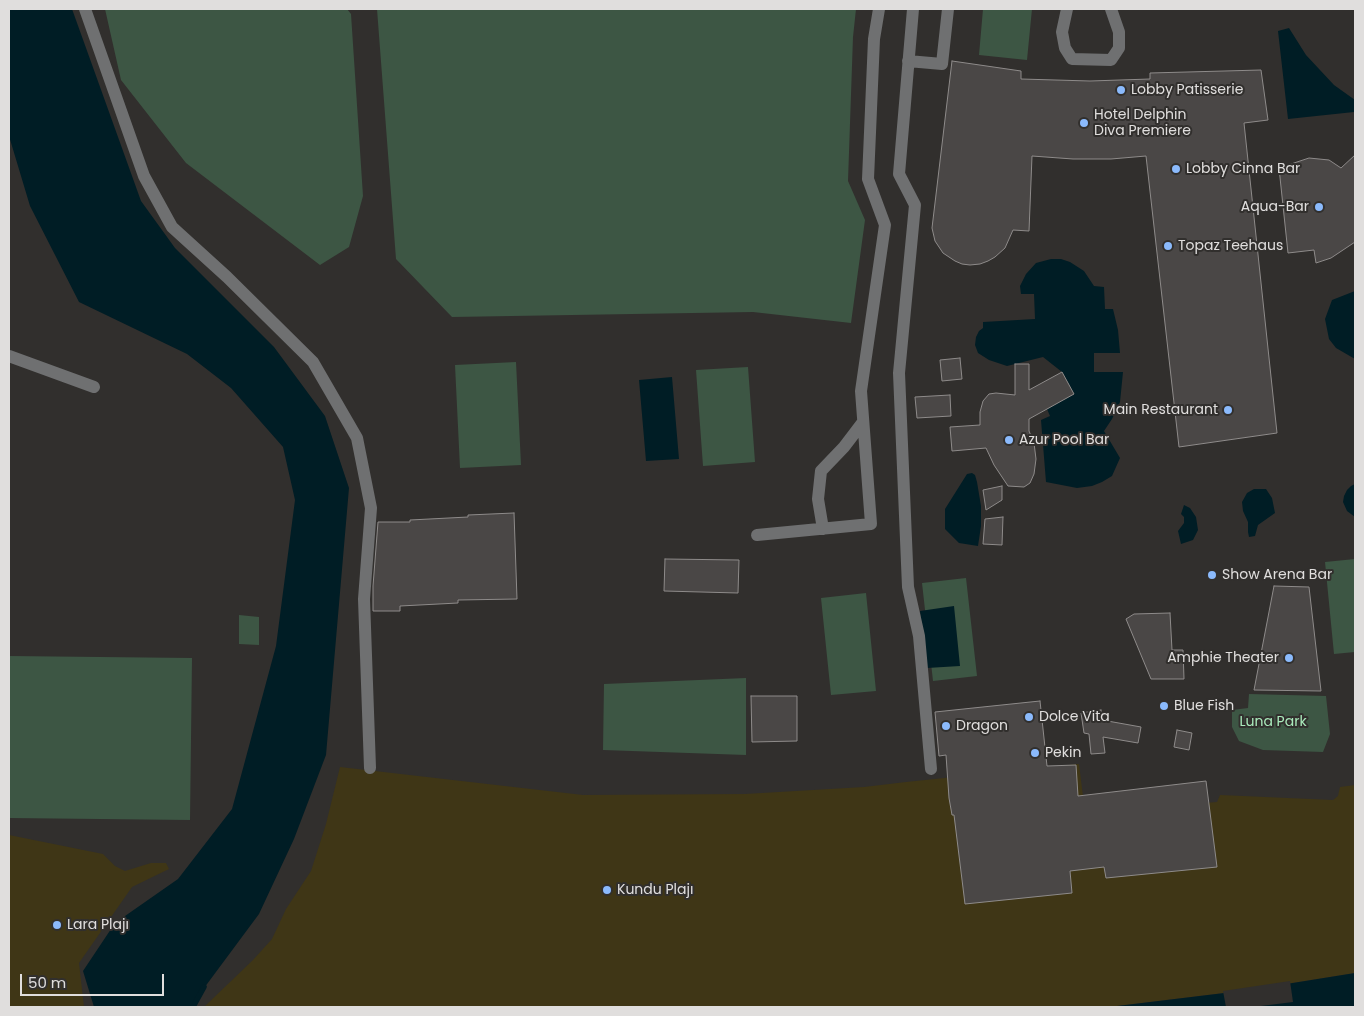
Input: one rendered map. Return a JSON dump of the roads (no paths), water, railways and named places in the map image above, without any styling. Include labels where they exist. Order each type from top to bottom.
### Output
[{"type":"street","points":[[85,9],[144,176],[172,227],[227,277],[313,362],[357,438],[371,508],[364,599],[370,768]]},
{"type":"street","points":[[757,535],[871,524],[861,391],[885,225],[868,179],[874,39],[879,9]]},
{"type":"street","points":[[913,9],[899,174],[916,205],[899,373],[908,588],[918,636],[931,769]]},
{"type":"street","points":[[908,61],[942,64],[948,9]]},
{"type":"street","points":[[1067,9],[1062,32],[1065,48],[1072,59],[1111,60],[1119,48],[1120,32],[1111,9]]},
{"type":"street","points":[[9,356],[94,387]]},
{"type":"street","points":[[823,529],[818,499],[821,471],[863,422]]},
{"type":"water","points":[[9,9],[72,9],[141,201],[175,248],[274,347],[325,416],[349,488],[326,755],[294,839],[259,914],[190,1007],[94,1007],[83,971],[115,923],[178,879],[232,809],[276,646],[295,500],[283,447],[231,388],[187,354],[79,302],[30,206],[9,136]]},
{"type":"water","points":[[1289,28],[1306,55],[1334,85],[1355,100],[1354,112],[1288,119],[1278,31]]},
{"type":"water","points":[[1051,259],[1061,259],[1070,262],[1084,271],[1094,286],[1104,287],[1105,309],[1113,309],[1118,330],[1120,353],[1094,353],[1094,372],[1123,372],[1120,402],[1104,431],[1120,458],[1112,476],[1092,486],[1077,488],[1046,482],[1041,420],[1050,416],[1047,409],[1074,394],[1062,372],[1043,357],[1007,366],[989,360],[978,353],[975,345],[976,337],[983,328],[983,322],[1035,319],[1034,294],[1021,294],[1020,286],[1026,274],[1036,263]]},
{"type":"water","points":[[1355,291],[1355,359],[1336,348],[1329,339],[1325,319],[1332,300]]},
{"type":"water","points":[[672,377],[679,459],[646,461],[639,380]]},
{"type":"water","points":[[972,473],[975,475],[977,482],[981,506],[978,546],[959,543],[945,529],[945,509],[967,474]]},
{"type":"water","points":[[1355,484],[1355,517],[1347,511],[1343,502],[1347,490]]},
{"type":"water","points":[[1254,489],[1266,489],[1272,498],[1275,513],[1258,525],[1255,536],[1249,537],[1248,522],[1243,511],[1242,502],[1247,493]]},
{"type":"water","points":[[1184,505],[1190,508],[1196,517],[1198,530],[1193,540],[1181,544],[1178,531],[1184,523],[1184,517],[1181,514]]},
{"type":"water","points":[[954,606],[960,666],[927,668],[920,611]]},
{"type":"water","points":[[1355,973],[1355,1007],[1109,1007],[1249,990]]},
{"type":"waterway","points":[[193,1007],[204,987]]},
{"type":"place","name":"Lobby Patisserie","points":[[1121,90]]},
{"type":"place","name":"Hotel Delphin Diva Premiere","points":[[1084,123]]},
{"type":"place","name":"Lobby Cinna Bar","points":[[1176,169]]},
{"type":"place","name":"Aqua-Bar","points":[[1319,207]]},
{"type":"place","name":"Topaz Teehaus","points":[[1168,246]]},
{"type":"place","name":"Main Restaurant","points":[[1228,410]]},
{"type":"place","name":"Azur Pool Bar","points":[[1009,440]]},
{"type":"place","name":"Show Arena Bar","points":[[1212,575]]},
{"type":"place","name":"Amphie Theater","points":[[1289,658]]},
{"type":"place","name":"Blue Fish","points":[[1164,706]]},
{"type":"place","name":"Dolce Vita","points":[[1029,717]]},
{"type":"place","name":"Dragon","points":[[946,726]]},
{"type":"place","name":"Pekin","points":[[1035,753]]},
{"type":"place","name":"Kundu Plajı","points":[[607,890]]},
{"type":"place","name":"Lara Plajı","points":[[57,925]]},
{"type":"park label","name":"Luna Park","points":[[1273,722]]}]
